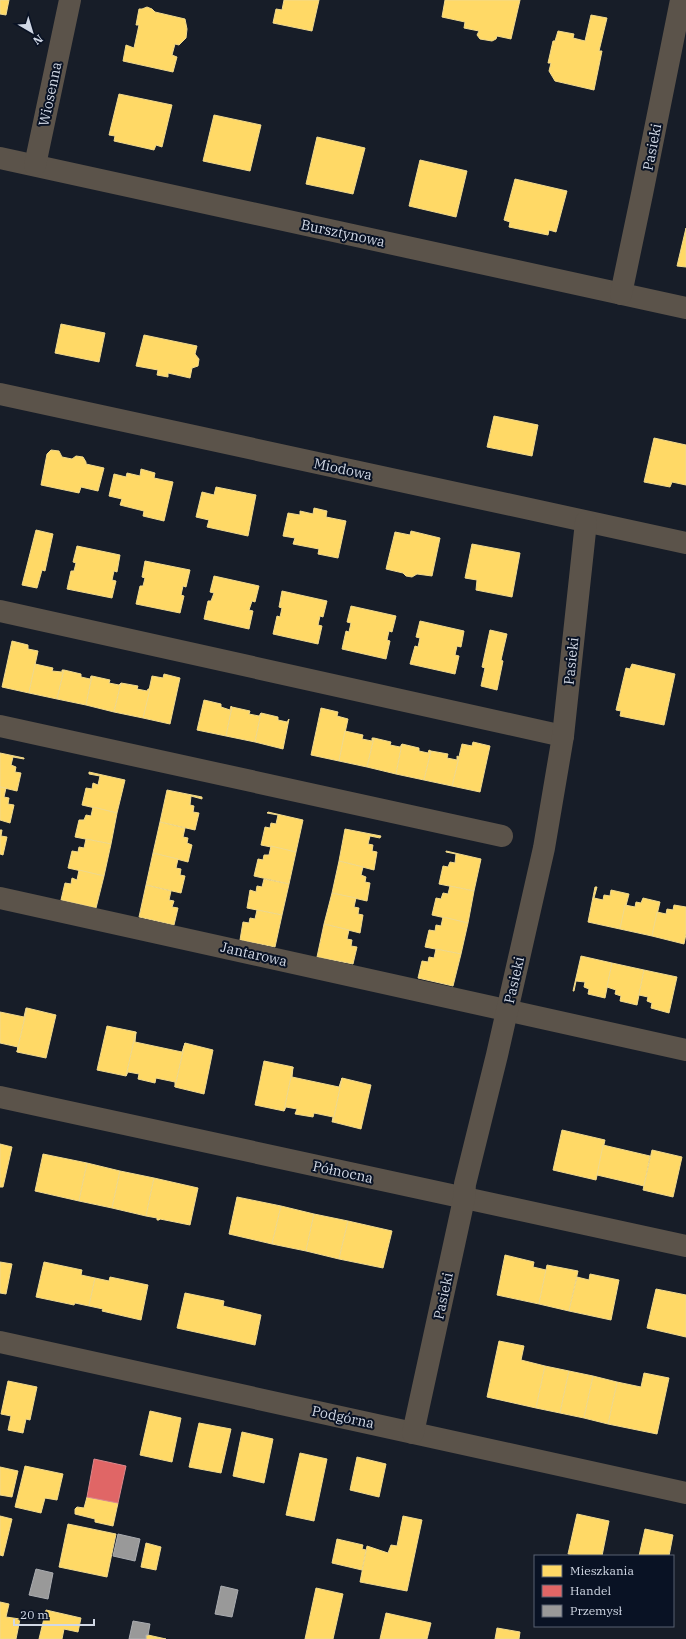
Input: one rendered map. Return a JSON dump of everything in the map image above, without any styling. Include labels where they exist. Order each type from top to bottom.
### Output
[{"type":"street","name":"Wiosenna","points":[[35,165],[70,0]]},
{"type":"street","name":"Pasieki","points":[[621,294],[681,0]]},
{"type":"street","name":"Bursztynowa","points":[[0,158],[686,308]]},
{"type":"street","name":"Miodowa","points":[[0,394],[686,543]]},
{"type":"street","name":"Pasieki","points":[[414,1433],[464,1199],[465,1184],[507,1010],[542,854],[563,736],[586,522]]},
{"type":"street","points":[[0,611],[563,736]]},
{"type":"street","points":[[0,726],[502,836]]},
{"type":"street","name":"Jantarowa","points":[[0,898],[686,1050]]},
{"type":"street","name":"Północna","points":[[0,1097],[686,1246]]},
{"type":"street","name":"Podgórna","points":[[0,1342],[686,1493]]},
{"type":"building: Mieszkania","points":[[0,0],[9,0],[6,15],[0,14]]},
{"type":"building: Mieszkania","points":[[284,0],[319,0],[312,31],[273,23],[276,9],[282,10]]},
{"type":"building: Mieszkania","points":[[445,0],[520,0],[511,39],[497,36],[496,39],[492,41],[480,39],[477,35],[479,31],[464,28],[465,22],[442,17]]},
{"type":"building: Mieszkania","points":[[147,7],[155,12],[185,19],[187,29],[186,38],[179,45],[175,44],[172,55],[177,57],[173,72],[123,61],[126,45],[134,48],[139,25],[136,25],[139,9]]},
{"type":"building: Mieszkania","points":[[591,15],[607,18],[599,51],[602,51],[594,90],[555,81],[549,71],[551,63],[548,63],[553,41],[555,41],[558,31],[574,34],[573,38],[585,41]]},
{"type":"building: Mieszkania","points":[[119,94],[172,105],[162,147],[156,145],[154,150],[114,141],[115,136],[109,135]]},
{"type":"building: Mieszkania","points":[[214,115],[261,125],[250,171],[203,161]]},
{"type":"building: Mieszkania","points":[[317,137],[365,148],[353,194],[306,184]]},
{"type":"building: Mieszkania","points":[[420,160],[467,171],[456,217],[409,206]]},
{"type":"building: Mieszkania","points":[[515,179],[567,191],[556,232],[549,230],[548,235],[509,227],[510,222],[504,220]]},
{"type":"building: Mieszkania","points":[[686,228],[686,267],[677,266]]},
{"type":"building: Mieszkania","points":[[61,324],[105,333],[99,362],[55,353]]},
{"type":"building: Mieszkania","points":[[144,335],[197,346],[195,354],[199,359],[198,366],[192,368],[190,378],[168,373],[168,377],[157,375],[158,370],[136,366]]},
{"type":"building: Mieszkania","points":[[494,416],[538,425],[532,456],[487,447]]},
{"type":"building: Mieszkania","points":[[654,438],[686,445],[686,485],[672,482],[670,487],[644,482]]},
{"type":"building: Mieszkania","points":[[51,450],[59,451],[62,457],[72,459],[76,456],[83,457],[86,464],[104,468],[98,491],[81,487],[79,493],[41,485],[47,454]]},
{"type":"building: Mieszkania","points":[[141,469],[155,473],[154,478],[173,482],[164,521],[143,516],[144,511],[120,505],[122,499],[109,496],[114,474],[126,477],[127,473],[140,476]]},
{"type":"building: Mieszkania","points":[[216,487],[256,495],[248,536],[207,527],[209,520],[196,517],[202,492],[214,495]]},
{"type":"building: Mieszkania","points":[[314,508],[327,511],[326,517],[346,521],[338,558],[318,554],[319,549],[293,544],[295,538],[283,536],[288,513],[300,515],[300,511],[313,514]]},
{"type":"building: Mieszkania","points":[[36,530],[53,534],[45,571],[42,570],[37,588],[22,585]]},
{"type":"building: Mieszkania","points":[[411,531],[440,538],[432,576],[417,574],[412,577],[386,569],[395,532],[410,535]]},
{"type":"building: Mieszkania","points":[[472,544],[520,553],[512,597],[476,590],[477,580],[465,578]]},
{"type":"building: Mieszkania","points":[[77,546],[120,555],[117,572],[114,571],[112,580],[116,581],[112,598],[67,589],[71,571],[74,571],[76,563],[73,562]]},
{"type":"building: Mieszkania","points":[[145,561],[190,570],[186,587],[183,586],[181,595],[184,596],[180,613],[136,604],[140,586],[143,586],[145,578],[142,577]]},
{"type":"building: Mieszkania","points":[[214,576],[259,586],[255,602],[252,601],[249,610],[253,611],[249,629],[204,619],[208,601],[211,601],[214,593],[210,592]]},
{"type":"building: Mieszkania","points":[[282,591],[327,601],[323,617],[320,616],[318,625],[322,626],[318,644],[273,634],[277,616],[280,617],[282,608],[279,607]]},
{"type":"building: Mieszkania","points":[[351,606],[396,616],[392,632],[389,631],[387,640],[390,641],[386,659],[342,649],[346,631],[349,632],[351,623],[347,622]]},
{"type":"building: Mieszkania","points":[[420,621],[464,631],[461,647],[457,646],[455,655],[459,656],[455,674],[410,664],[415,646],[418,647],[420,638],[416,637]]},
{"type":"building: Mieszkania","points":[[490,630],[507,634],[501,660],[503,661],[497,690],[481,686],[485,668],[482,667]]},
{"type":"building: Mieszkania","points":[[12,641],[28,645],[28,649],[38,651],[29,693],[2,687]]},
{"type":"building: Mieszkania","points":[[35,664],[53,668],[52,671],[62,672],[62,670],[64,670],[57,699],[29,693]]},
{"type":"building: Mieszkania","points":[[632,664],[675,674],[664,725],[620,716],[621,711],[616,710],[626,668],[630,669]]},
{"type":"building: Mieszkania","points":[[64,670],[81,674],[81,677],[90,679],[92,676],[86,705],[57,699]]},
{"type":"building: Mieszkania","points":[[164,674],[180,678],[170,724],[143,718],[152,676],[163,678]]},
{"type":"building: Mieszkania","points":[[92,676],[110,680],[109,683],[119,685],[121,683],[114,712],[86,705]]},
{"type":"building: Mieszkania","points":[[121,683],[138,686],[137,689],[147,691],[150,689],[143,718],[114,712]]},
{"type":"building: Mieszkania","points":[[204,700],[221,704],[221,707],[230,710],[231,706],[232,707],[226,736],[197,730]]},
{"type":"building: Mieszkania","points":[[232,707],[250,711],[249,714],[259,716],[261,713],[255,742],[226,736]]},
{"type":"building: Mieszkania","points":[[321,708],[338,712],[337,716],[348,719],[339,761],[311,755]]},
{"type":"building: Mieszkania","points":[[261,713],[278,717],[278,720],[287,722],[289,719],[283,749],[255,742]]},
{"type":"building: Mieszkania","points":[[345,731],[363,735],[362,739],[372,741],[372,738],[374,738],[367,767],[339,761]]},
{"type":"building: Mieszkania","points":[[374,738],[391,742],[390,745],[400,747],[402,744],[396,774],[367,767]]},
{"type":"building: Mieszkania","points":[[473,742],[490,746],[480,792],[452,786],[462,744],[472,746]]},
{"type":"building: Mieszkania","points":[[402,744],[419,748],[419,751],[428,753],[429,750],[431,751],[424,780],[396,774]]},
{"type":"building: Mieszkania","points":[[431,751],[448,754],[447,758],[457,760],[457,756],[459,757],[452,786],[424,780]]},
{"type":"building: Mieszkania","points":[[0,753],[24,758],[13,757],[11,765],[16,767],[15,772],[21,773],[17,791],[0,787]]},
{"type":"building: Mieszkania","points":[[89,772],[125,780],[117,813],[82,805],[86,788],[92,789],[93,783],[98,785],[100,776],[89,774]]},
{"type":"building: Mieszkania","points":[[0,787],[6,788],[4,797],[9,798],[8,804],[14,805],[10,823],[0,820]]},
{"type":"building: Mieszkania","points":[[167,790],[202,797],[202,799],[191,796],[190,805],[194,806],[193,812],[199,813],[195,830],[160,822]]},
{"type":"building: Mieszkania","points":[[93,807],[117,813],[111,844],[75,837],[79,820],[84,820],[86,815],[91,816]]},
{"type":"building: Mieszkania","points":[[268,812],[303,820],[296,852],[261,845],[265,827],[270,828],[271,823],[276,824],[278,815],[267,813]]},
{"type":"building: Mieszkania","points":[[160,822],[185,828],[183,837],[188,838],[187,843],[192,845],[188,862],[153,853]]},
{"type":"building: Mieszkania","points":[[345,829],[381,836],[380,838],[370,836],[368,844],[373,845],[372,851],[377,852],[374,870],[339,861]]},
{"type":"building: Mieszkania","points":[[0,830],[2,830],[1,836],[7,837],[3,855],[0,854]]},
{"type":"building: Mieszkania","points":[[86,839],[111,844],[104,876],[68,868],[72,851],[78,852],[79,847],[84,848]]},
{"type":"building: Mieszkania","points":[[271,846],[296,852],[289,884],[254,876],[258,859],[263,860],[264,855],[269,855]]},
{"type":"building: Mieszkania","points":[[446,851],[481,859],[474,891],[439,884],[443,866],[448,867],[450,862],[455,863],[456,854]]},
{"type":"building: Mieszkania","points":[[153,853],[178,859],[176,868],[181,869],[180,875],[185,876],[181,893],[146,885]]},
{"type":"building: Mieszkania","points":[[339,861],[363,867],[361,875],[366,877],[365,882],[370,883],[367,901],[332,893]]},
{"type":"building: Mieszkania","points":[[79,870],[104,876],[96,908],[61,900],[65,883],[71,884],[72,878],[77,880]]},
{"type":"building: Mieszkania","points":[[264,879],[289,884],[282,915],[247,908],[250,890],[256,892],[257,886],[262,887]]},
{"type":"building: Mieszkania","points":[[146,885],[171,891],[169,900],[174,901],[172,907],[178,908],[174,925],[139,917]]},
{"type":"building: Mieszkania","points":[[450,886],[474,891],[468,923],[432,915],[436,898],[441,899],[443,893],[448,894]]},
{"type":"building: Mieszkania","points":[[595,887],[597,887],[594,898],[603,900],[604,895],[610,896],[611,890],[629,894],[620,929],[588,922]]},
{"type":"building: Mieszkania","points":[[332,893],[356,898],[354,907],[359,908],[358,914],[363,915],[360,933],[324,924]]},
{"type":"building: Mieszkania","points":[[643,898],[660,902],[652,936],[620,929],[625,905],[635,907],[636,902],[641,903]]},
{"type":"building: Mieszkania","points":[[674,905],[686,907],[686,934],[684,944],[652,936],[657,912],[666,914],[667,909],[673,910]]},
{"type":"building: Mieszkania","points":[[257,910],[282,915],[275,947],[240,940],[243,922],[249,923],[250,918],[255,919]]},
{"type":"building: Mieszkania","points":[[443,917],[468,923],[461,954],[425,947],[429,930],[435,931],[436,925],[441,926]]},
{"type":"building: Mieszkania","points":[[324,924],[349,930],[347,939],[352,940],[351,946],[357,947],[353,964],[317,957]]},
{"type":"building: Mieszkania","points":[[436,949],[461,954],[453,986],[418,978],[422,961],[428,962],[429,957],[434,958]]},
{"type":"building: Mieszkania","points":[[581,956],[612,963],[605,998],[588,994],[589,989],[584,987],[585,982],[576,981],[573,991]]},
{"type":"building: Mieszkania","points":[[612,963],[644,970],[637,1005],[620,1001],[621,996],[615,994],[616,990],[607,987]]},
{"type":"building: Mieszkania","points":[[644,970],[677,977],[669,1013],[651,1008],[652,1003],[647,1001],[648,997],[639,995]]},
{"type":"building: Mieszkania","points":[[26,1008],[17,1052],[18,1047],[0,1043],[0,1012],[24,1017]]},
{"type":"building: Mieszkania","points":[[27,1008],[56,1015],[46,1058],[17,1052]]},
{"type":"building: Mieszkania","points":[[107,1026],[136,1032],[126,1076],[97,1070]]},
{"type":"building: Mieszkania","points":[[136,1032],[135,1042],[182,1052],[185,1043],[175,1087],[175,1082],[156,1078],[155,1083],[138,1079],[139,1074],[128,1072],[126,1076]]},
{"type":"building: Mieszkania","points":[[185,1043],[213,1050],[204,1094],[175,1087]]},
{"type":"building: Mieszkania","points":[[264,1061],[293,1067],[284,1111],[255,1105]]},
{"type":"building: Mieszkania","points":[[293,1067],[292,1077],[339,1087],[342,1078],[333,1122],[333,1117],[314,1113],[313,1117],[295,1114],[297,1109],[286,1107],[284,1111]]},
{"type":"building: Mieszkania","points":[[342,1078],[371,1085],[361,1129],[333,1122]]},
{"type":"building: Mieszkania","points":[[562,1130],[605,1140],[596,1180],[553,1170]]},
{"type":"building: Mieszkania","points":[[0,1144],[12,1147],[3,1187],[0,1187]]},
{"type":"building: Mieszkania","points":[[603,1145],[650,1156],[644,1186],[597,1175]]},
{"type":"building: Mieszkania","points":[[652,1150],[682,1157],[673,1197],[643,1190]]},
{"type":"building: Mieszkania","points":[[43,1154],[87,1163],[79,1201],[35,1191]]},
{"type":"building: Mieszkania","points":[[87,1163],[120,1171],[112,1208],[79,1201]]},
{"type":"building: Mieszkania","points":[[120,1171],[154,1178],[146,1216],[112,1208]]},
{"type":"building: Mieszkania","points":[[154,1178],[198,1188],[190,1225],[160,1219],[157,1220],[157,1218],[146,1216]]},
{"type":"building: Mieszkania","points":[[237,1197],[281,1206],[272,1244],[229,1234]]},
{"type":"building: Mieszkania","points":[[281,1206],[314,1214],[306,1251],[272,1244]]},
{"type":"building: Mieszkania","points":[[314,1214],[348,1221],[339,1259],[306,1251]]},
{"type":"building: Mieszkania","points":[[348,1221],[392,1231],[383,1268],[339,1259]]},
{"type":"building: Mieszkania","points":[[505,1255],[534,1262],[533,1267],[546,1270],[539,1304],[497,1295]]},
{"type":"building: Mieszkania","points":[[0,1262],[12,1264],[6,1294],[0,1293]]},
{"type":"building: Mieszkania","points":[[44,1262],[82,1270],[81,1275],[95,1278],[89,1306],[75,1303],[74,1305],[36,1297]]},
{"type":"building: Mieszkania","points":[[547,1265],[578,1271],[569,1311],[539,1304]]},
{"type":"building: Mieszkania","points":[[590,1274],[619,1280],[611,1320],[569,1311],[577,1277],[589,1280]]},
{"type":"building: Mieszkania","points":[[110,1277],[148,1285],[141,1320],[102,1311],[103,1309],[89,1306],[95,1278],[109,1281]]},
{"type":"building: Mieszkania","points":[[656,1289],[686,1295],[686,1337],[647,1328]]},
{"type":"building: Mieszkania","points":[[185,1293],[224,1301],[223,1306],[261,1315],[255,1345],[177,1328]]},
{"type":"building: Mieszkania","points":[[499,1341],[524,1346],[521,1360],[545,1366],[536,1408],[487,1397]]},
{"type":"building: Mieszkania","points":[[545,1366],[569,1371],[560,1413],[536,1408]]},
{"type":"building: Mieszkania","points":[[569,1371],[593,1376],[584,1418],[560,1413]]},
{"type":"building: Mieszkania","points":[[644,1373],[669,1378],[657,1434],[608,1424],[617,1382],[641,1387]]},
{"type":"building: Mieszkania","points":[[593,1376],[617,1382],[608,1424],[584,1418]]},
{"type":"building: Mieszkania","points":[[8,1381],[37,1387],[30,1420],[26,1419],[23,1433],[8,1430],[11,1416],[1,1414]]},
{"type":"building: Mieszkania","points":[[150,1411],[181,1418],[172,1462],[140,1455]]},
{"type":"building: Mieszkania","points":[[199,1423],[231,1429],[221,1473],[189,1467]]},
{"type":"building: Mieszkania","points":[[242,1432],[273,1439],[264,1483],[233,1476]]},
{"type":"building: Mieszkania","points":[[300,1453],[327,1459],[314,1521],[286,1515]]},
{"type":"building: Mieszkania","points":[[357,1457],[386,1464],[379,1497],[350,1490]]},
{"type":"building: Mieszkania","points":[[25,1466],[63,1474],[57,1500],[45,1498],[41,1513],[15,1507]]},
{"type":"building: Mieszkania","points":[[0,1467],[18,1471],[12,1497],[0,1495]]},
{"type":"building: Mieszkania","points":[[87,1497],[118,1503],[113,1526],[95,1522],[95,1519],[75,1514],[75,1509],[77,1507],[84,1508]]},
{"type":"building: Mieszkania","points":[[577,1514],[609,1521],[602,1555],[568,1554]]},
{"type":"building: Mieszkania","points":[[0,1516],[12,1519],[3,1556],[0,1555]]},
{"type":"building: Mieszkania","points":[[403,1516],[422,1520],[407,1591],[360,1582],[367,1546],[388,1553],[391,1545],[397,1546]]},
{"type":"building: Mieszkania","points":[[68,1524],[116,1534],[107,1577],[59,1567]]},
{"type":"building: Mieszkania","points":[[645,1529],[673,1535],[669,1555],[639,1555]]},
{"type":"building: Mieszkania","points":[[337,1539],[363,1545],[362,1549],[366,1550],[362,1570],[332,1563]]},
{"type":"building: Mieszkania","points":[[146,1543],[161,1547],[156,1570],[141,1567]]},
{"type":"building: Mieszkania","points":[[316,1588],[343,1594],[333,1639],[305,1639]]},
{"type":"building: Mieszkania","points":[[0,1602],[9,1604],[6,1617],[20,1619],[16,1639],[0,1639]]},
{"type":"building: Mieszkania","points":[[46,1610],[81,1618],[78,1632],[64,1629],[62,1639],[39,1639]]},
{"type":"building: Mieszkania","points":[[386,1613],[431,1623],[427,1639],[380,1639]]},
{"type":"building: Mieszkania","points":[[497,1628],[520,1632],[519,1639],[495,1639]]},
{"type":"building: Mieszkania","points":[[146,1635],[148,1635],[166,1639],[146,1639]]},
{"type":"building: Handel","points":[[94,1459],[126,1466],[118,1503],[87,1497]]},
{"type":"building: Przemysł","points":[[118,1534],[140,1539],[135,1561],[113,1556]]},
{"type":"building: Przemysł","points":[[36,1569],[53,1573],[48,1599],[29,1595]]},
{"type":"building: Przemysł","points":[[221,1586],[238,1590],[232,1617],[215,1614]]},
{"type":"building: Przemysł","points":[[133,1621],[150,1624],[146,1639],[129,1639]]}]
